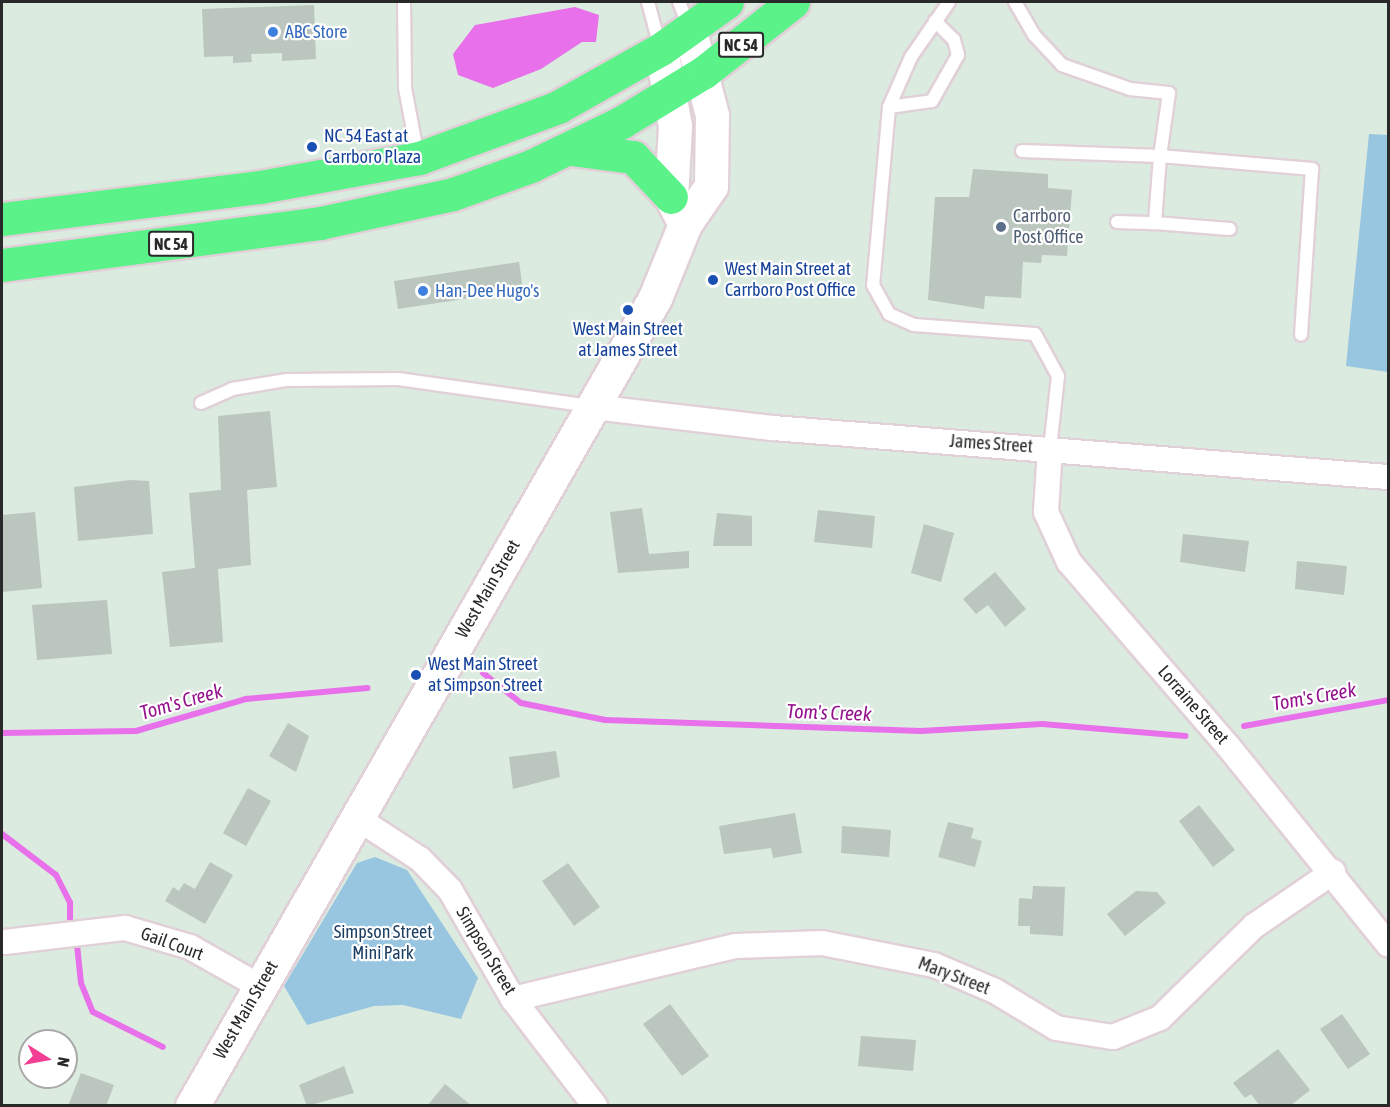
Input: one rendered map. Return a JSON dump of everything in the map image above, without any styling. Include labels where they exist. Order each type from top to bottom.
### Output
[{"type":"highway","name":"NC 54","points":[[2,219],[260,187],[419,158],[558,107],[661,50],[685,16],[727,2]]},
{"type":"highway","name":"NC 54","points":[[2,265],[363,216],[453,194],[569,149],[670,93],[704,72],[793,2]]},
{"type":"highway","points":[[569,149],[633,157],[678,210]]},
{"type":"main road","name":"West Main Street","points":[[678,210],[711,186],[712,115],[704,72],[685,16]]},
{"type":"main road","name":"West Main Street","points":[[192,1106],[670,270],[678,210],[675,126],[661,50]]},
{"type":"street","name":"James Street","points":[[593,407],[773,428],[1050,448],[1389,477]]},
{"type":"street","name":"Lorraine Street","points":[[1050,448],[1046,512],[1069,562],[1333,872],[1389,944]]},
{"type":"street","name":"Simpson Street","points":[[357,818],[438,875],[513,999],[595,1106]]},
{"type":"street","name":"Mary Street","points":[[513,999],[736,946],[822,944],[934,965],[995,991],[1056,1028],[1113,1037],[1160,1018],[1254,926],[1333,872]]},
{"type":"street","name":"Gail Court","points":[[5,942],[124,928],[190,947],[260,986]]},
{"type":"lane","points":[[404,2],[405,88],[419,158]]},
{"type":"lane","points":[[648,2],[661,50]]},
{"type":"lane","points":[[949,2],[935,21],[889,107],[873,285],[878,299],[890,314],[914,325],[1035,334],[1058,376],[1050,448]]},
{"type":"lane","points":[[1015,2],[1035,36],[1062,65],[1110,84],[1168,93],[1155,223]]},
{"type":"lane","points":[[889,107],[932,101],[958,55],[954,40],[935,21]]},
{"type":"lane","points":[[1022,150],[1160,156],[1312,169],[1301,335]]},
{"type":"lane","points":[[1117,222],[1230,229]]},
{"type":"lane","points":[[201,403],[232,389],[287,380],[398,379],[593,407]]},
{"type":"green space","points":[[1369,134],[1388,135],[1388,372],[1346,366]]},
{"type":"green space","name":"Simpson Street Mini Park","points":[[375,857],[407,870],[478,978],[461,1019],[403,1005],[374,1006],[307,1025],[284,986],[357,863]]},
{"type":"shaded area","points":[[575,7],[599,15],[596,42],[582,42],[541,69],[493,88],[458,75],[453,54],[475,25]]},
{"type":"building","points":[[314,5],[316,59],[282,61],[282,53],[251,54],[252,62],[233,63],[233,56],[204,57],[202,9]]},
{"type":"building","name":"Carrboro Post Office","points":[[973,169],[1048,174],[1048,188],[1072,190],[1067,256],[1042,255],[1041,263],[1023,262],[1021,298],[985,296],[984,309],[928,300],[935,197],[969,197]]},
{"type":"building","points":[[519,262],[523,290],[398,309],[394,281]]},
{"type":"building","points":[[270,411],[277,487],[247,490],[251,565],[218,569],[223,642],[170,647],[162,572],[195,568],[189,493],[221,490],[218,416]]},
{"type":"building","points":[[130,480],[149,481],[153,534],[78,541],[74,487]]},
{"type":"building","points":[[642,508],[649,554],[689,551],[689,568],[618,573],[610,512]]},
{"type":"building","points":[[818,510],[875,516],[872,548],[814,542]]},
{"type":"building","points":[[35,512],[42,588],[2,592],[2,515]]},
{"type":"building","points":[[717,513],[752,516],[752,546],[713,546]]},
{"type":"building","points":[[924,524],[954,533],[941,582],[911,573]]},
{"type":"building","points":[[1183,534],[1249,541],[1245,572],[1180,562]]},
{"type":"building","points":[[1297,561],[1347,566],[1344,595],[1295,589]]},
{"type":"building","points":[[995,572],[1026,609],[1005,627],[988,605],[976,614],[963,599]]},
{"type":"building","points":[[107,600],[112,654],[37,660],[32,605]]},
{"type":"building","points":[[288,723],[309,736],[296,772],[269,756]]},
{"type":"building","points":[[556,751],[560,777],[513,789],[509,757]]},
{"type":"building","points":[[248,788],[271,801],[246,846],[223,833]]},
{"type":"building","points":[[1199,805],[1235,850],[1213,867],[1179,821]]},
{"type":"building","points":[[795,813],[802,853],[773,858],[771,848],[724,854],[719,826]]},
{"type":"building","points":[[948,822],[974,828],[971,838],[982,841],[975,867],[938,857]]},
{"type":"building","points":[[842,826],[891,830],[889,857],[841,853]]},
{"type":"building","points":[[210,862],[233,875],[205,924],[165,901],[173,887],[179,891],[184,883],[195,889]]},
{"type":"building","points":[[568,863],[600,907],[574,926],[542,881]]},
{"type":"building","points":[[1033,886],[1065,887],[1063,936],[1030,934],[1030,926],[1018,926],[1019,898],[1032,899]]},
{"type":"building","points":[[1136,891],[1157,892],[1166,903],[1125,936],[1107,914]]},
{"type":"building","points":[[670,1004],[709,1056],[682,1076],[643,1024]]},
{"type":"building","points":[[1342,1014],[1370,1054],[1348,1069],[1320,1029]]},
{"type":"building","points":[[861,1036],[916,1040],[913,1071],[858,1066]]},
{"type":"building","points":[[1278,1049],[1310,1090],[1290,1106],[1260,1106],[1251,1094],[1245,1098],[1233,1083]]},
{"type":"building","points":[[344,1066],[354,1093],[307,1106],[299,1085]]},
{"type":"building","points":[[81,1073],[114,1085],[106,1106],[68,1106],[75,1089],[78,1089]]},
{"type":"building","points":[[445,1084],[472,1106],[427,1106]]},
{"type":"waterway","name":"Tom's Creek","points":[[483,673],[521,703],[605,720],[921,731],[1042,724],[1185,736]]},
{"type":"waterway","name":"Tom's Creek","points":[[2,733],[136,731],[246,699],[368,688]]},
{"type":"waterway","name":"Tom's Creek","points":[[1244,726],[1388,700]]},
{"type":"waterway","points":[[2,834],[56,875],[70,903],[70,921]]},
{"type":"waterway","points":[[77,945],[81,983],[93,1012],[163,1047]]},
{"type":"place","name":"ABC Store","points":[[273,32]]},
{"type":"place","name":"NC 54 East at Carrboro Plaza","points":[[312,147]]},
{"type":"place","name":"Carrboro Post Office","points":[[1001,227]]},
{"type":"place","name":"West Main Street at Carrboro Post Office","points":[[713,280]]},
{"type":"place","name":"Han-Dee Hugo's","points":[[423,291]]},
{"type":"place","name":"West Main Street at James Street","points":[[628,310]]},
{"type":"place","name":"West Main Street at Simpson Street","points":[[416,675]]}]
